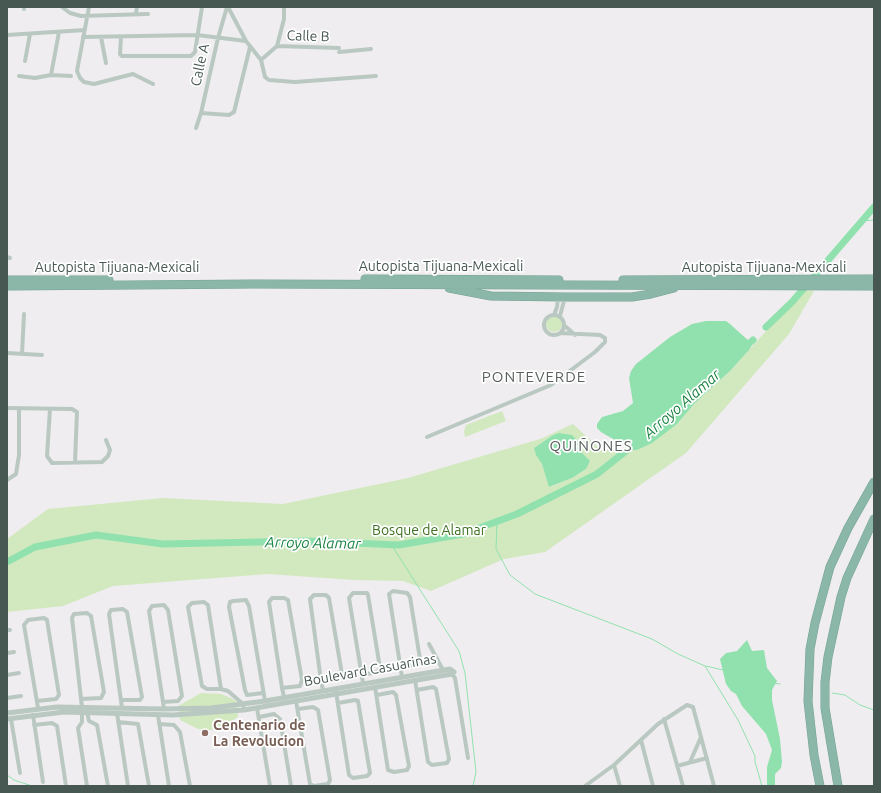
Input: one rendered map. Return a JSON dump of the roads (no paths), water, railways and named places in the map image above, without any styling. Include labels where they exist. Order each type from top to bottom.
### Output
[{"type":"highway","name":"Autopista Tijuana-Mexicali","points":[[7,280],[772,283],[866,285],[874,279]]},
{"type":"highway","name":"Autopista Tijuana-Mexicali","points":[[7,286],[683,286],[772,283]]},
{"type":"highway","points":[[439,285],[491,296],[561,297],[632,297],[683,286]]},
{"type":"highway","points":[[820,786],[812,741],[808,701],[808,675],[812,636],[822,591],[830,567],[848,528],[874,482]]},
{"type":"highway","points":[[838,786],[825,708],[825,682],[828,657],[845,584],[855,558],[874,519]]},
{"type":"street","points":[[62,7],[76,15],[87,16],[148,14]]},
{"type":"street","points":[[89,7],[77,71],[84,82],[94,84],[132,74],[152,84]]},
{"type":"street","points":[[136,14],[137,7]]},
{"type":"street","points":[[121,37],[120,56],[193,55],[202,7]]},
{"type":"street","points":[[228,7],[246,41],[261,60],[265,77],[269,80],[296,82],[376,76]]},
{"type":"street","name":"Calle A","points":[[196,128],[201,113],[218,38],[228,7]]},
{"type":"street","name":"Calle B","points":[[261,60],[277,46],[284,19],[284,7]]},
{"type":"street","points":[[7,35],[85,30]]},
{"type":"street","points":[[51,75],[59,32]]},
{"type":"street","points":[[25,61],[30,34]]},
{"type":"street","points":[[84,37],[197,35],[246,41]]},
{"type":"street","points":[[101,37],[106,63]]},
{"type":"street","name":"Calle B","points":[[277,46],[339,50],[371,49]]},
{"type":"street","points":[[201,113],[229,115],[234,112],[250,47]]},
{"type":"street","points":[[19,76],[35,78],[51,75],[71,76]]},
{"type":"street","points":[[554,315],[561,297]]},
{"type":"street","points":[[561,297],[560,316],[564,325],[575,335]]},
{"type":"street","points":[[22,354],[24,314]]},
{"type":"street","points":[[427,437],[529,395],[560,379],[595,352],[605,342],[605,338],[600,335],[551,334],[545,328],[546,319],[554,315],[560,316]]},
{"type":"street","points":[[560,333],[564,325]]},
{"type":"street","points":[[7,353],[42,355]]},
{"type":"street","points":[[7,408],[72,409],[77,412],[75,462]]},
{"type":"street","points":[[7,480],[16,474],[19,455],[19,408]]},
{"type":"street","points":[[50,409],[47,456],[52,463],[102,462],[106,460],[110,450],[106,440]]},
{"type":"street","points":[[401,668],[417,665],[420,659],[410,597],[407,593],[393,591],[389,594],[402,676]]},
{"type":"street","points":[[362,675],[378,672],[380,668],[368,595],[367,593],[353,593],[349,598],[363,683]]},
{"type":"street","points":[[321,681],[338,679],[342,674],[329,598],[326,595],[314,595],[310,599],[321,681],[323,690]]},
{"type":"street","points":[[282,688],[300,686],[302,680],[288,600],[284,598],[272,598],[269,602],[282,688],[284,697]]},
{"type":"street","points":[[263,693],[247,695],[245,690],[229,607],[230,602],[246,600],[250,606],[265,701]]},
{"type":"street","points":[[221,689],[208,605],[204,602],[192,603],[188,607],[201,683],[204,688],[221,689],[235,697],[243,707]]},
{"type":"street","points":[[163,702],[178,701],[182,696],[168,610],[164,605],[152,606],[149,611],[164,709]]},
{"type":"street","points":[[122,700],[140,700],[142,697],[128,612],[123,609],[110,610],[109,614],[122,708]]},
{"type":"street","points":[[81,699],[101,698],[104,692],[91,616],[87,613],[74,614],[72,618],[81,699],[89,721],[97,725],[108,786]]},
{"type":"street","points":[[37,701],[56,699],[59,695],[47,620],[44,618],[28,620],[24,625],[38,708]]},
{"type":"street","points":[[429,644],[443,670]]},
{"type":"street","points":[[7,653],[14,652]]},
{"type":"street","name":"Boulevard Casuarinas","points":[[7,713],[38,708],[84,710],[158,715],[243,707],[284,697],[402,676],[452,669],[454,672],[452,674],[257,708],[243,707],[164,709],[122,708],[84,710],[9,719]]},
{"type":"street","points":[[7,675],[19,673]]},
{"type":"street","points":[[452,674],[455,678],[468,758]]},
{"type":"street","points":[[415,680],[428,762],[432,765],[447,763],[449,759],[436,688],[434,687],[417,690]]},
{"type":"street","points":[[375,687],[376,695],[388,770],[394,772],[407,770],[409,766],[396,695],[393,692],[376,695]]},
{"type":"street","points":[[336,688],[338,703],[350,776],[352,778],[367,776],[370,772],[358,701],[355,700],[338,703]]},
{"type":"street","points":[[7,698],[21,696]]},
{"type":"street","points":[[296,701],[310,784],[314,786],[328,784],[330,780],[318,710],[313,707],[298,709]]},
{"type":"street","points":[[587,785],[614,765],[664,719],[676,710],[690,705],[693,707],[714,786]]},
{"type":"street","points":[[257,708],[270,786]]},
{"type":"street","points":[[84,710],[82,722],[78,728],[87,786]]},
{"type":"street","points":[[117,713],[128,786]]},
{"type":"street","points":[[259,716],[274,714],[280,719],[291,786]]},
{"type":"street","points":[[33,715],[43,782]]},
{"type":"street","points":[[158,715],[169,786]]},
{"type":"street","points":[[9,719],[20,773]]},
{"type":"street","points":[[664,719],[683,786]]},
{"type":"street","points":[[118,722],[138,724],[148,786]]},
{"type":"street","points":[[34,725],[52,723],[57,726],[66,786]]},
{"type":"street","points":[[159,724],[174,725],[180,732],[190,786]]},
{"type":"street","points":[[7,729],[12,728]]},
{"type":"street","points":[[690,762],[701,738]]},
{"type":"street","points":[[641,740],[653,786]]},
{"type":"street","points":[[677,766],[707,758]]},
{"type":"street","points":[[614,765],[620,786]]},
{"type":"water","points":[[706,321],[726,321],[750,342],[751,347],[730,371],[695,403],[677,424],[652,443],[637,450],[632,450],[601,432],[597,428],[597,424],[602,417],[623,411],[633,403],[629,378],[631,371],[636,364],[670,337],[692,324]]},
{"type":"water","points":[[559,433],[572,435],[578,441],[582,453],[590,461],[586,469],[572,478],[549,487],[542,464],[536,455],[534,448],[553,435]]},
{"type":"water","points":[[747,640],[752,651],[764,650],[767,668],[777,681],[772,690],[772,700],[780,739],[782,762],[781,768],[775,774],[775,786],[767,786],[767,767],[772,750],[766,734],[742,706],[736,694],[731,691],[726,684],[720,659],[726,653],[737,651]]},
{"type":"waterway","name":"Arroyo Alamar","points":[[766,327],[792,302],[874,207]]},
{"type":"waterway","name":"Arroyo Alamar","points":[[861,221],[874,220]]},
{"type":"waterway","name":"Arroyo Alamar","points":[[743,349],[753,340]]},
{"type":"waterway","name":"Arroyo Alamar","points":[[7,562],[35,547],[96,535],[163,544],[307,541],[399,545],[463,534],[517,514],[597,474],[636,443]]},
{"type":"waterway","points":[[497,522],[496,549],[510,575],[535,594],[652,639],[678,654],[705,666],[738,720],[755,756],[755,762],[762,786]]},
{"type":"waterway","points":[[391,544],[459,651],[465,673],[476,772],[473,786]]},
{"type":"waterway","points":[[706,666],[723,670]]},
{"type":"waterway","points":[[774,683],[780,684]]},
{"type":"waterway","points":[[832,693],[845,695],[860,705],[874,710]]},
{"type":"waterway","points":[[7,775],[14,780],[32,786]]},
{"type":"place","name":"Centenario de La Revolucion","points":[[205,733]]},
{"type":"district","name":"PONTEVERDE","points":[[534,377]]},
{"type":"district","name":"QUIÑONES","points":[[591,446]]},
{"type":"park label","name":"Bosque de Alamar","points":[[429,530]]}]
